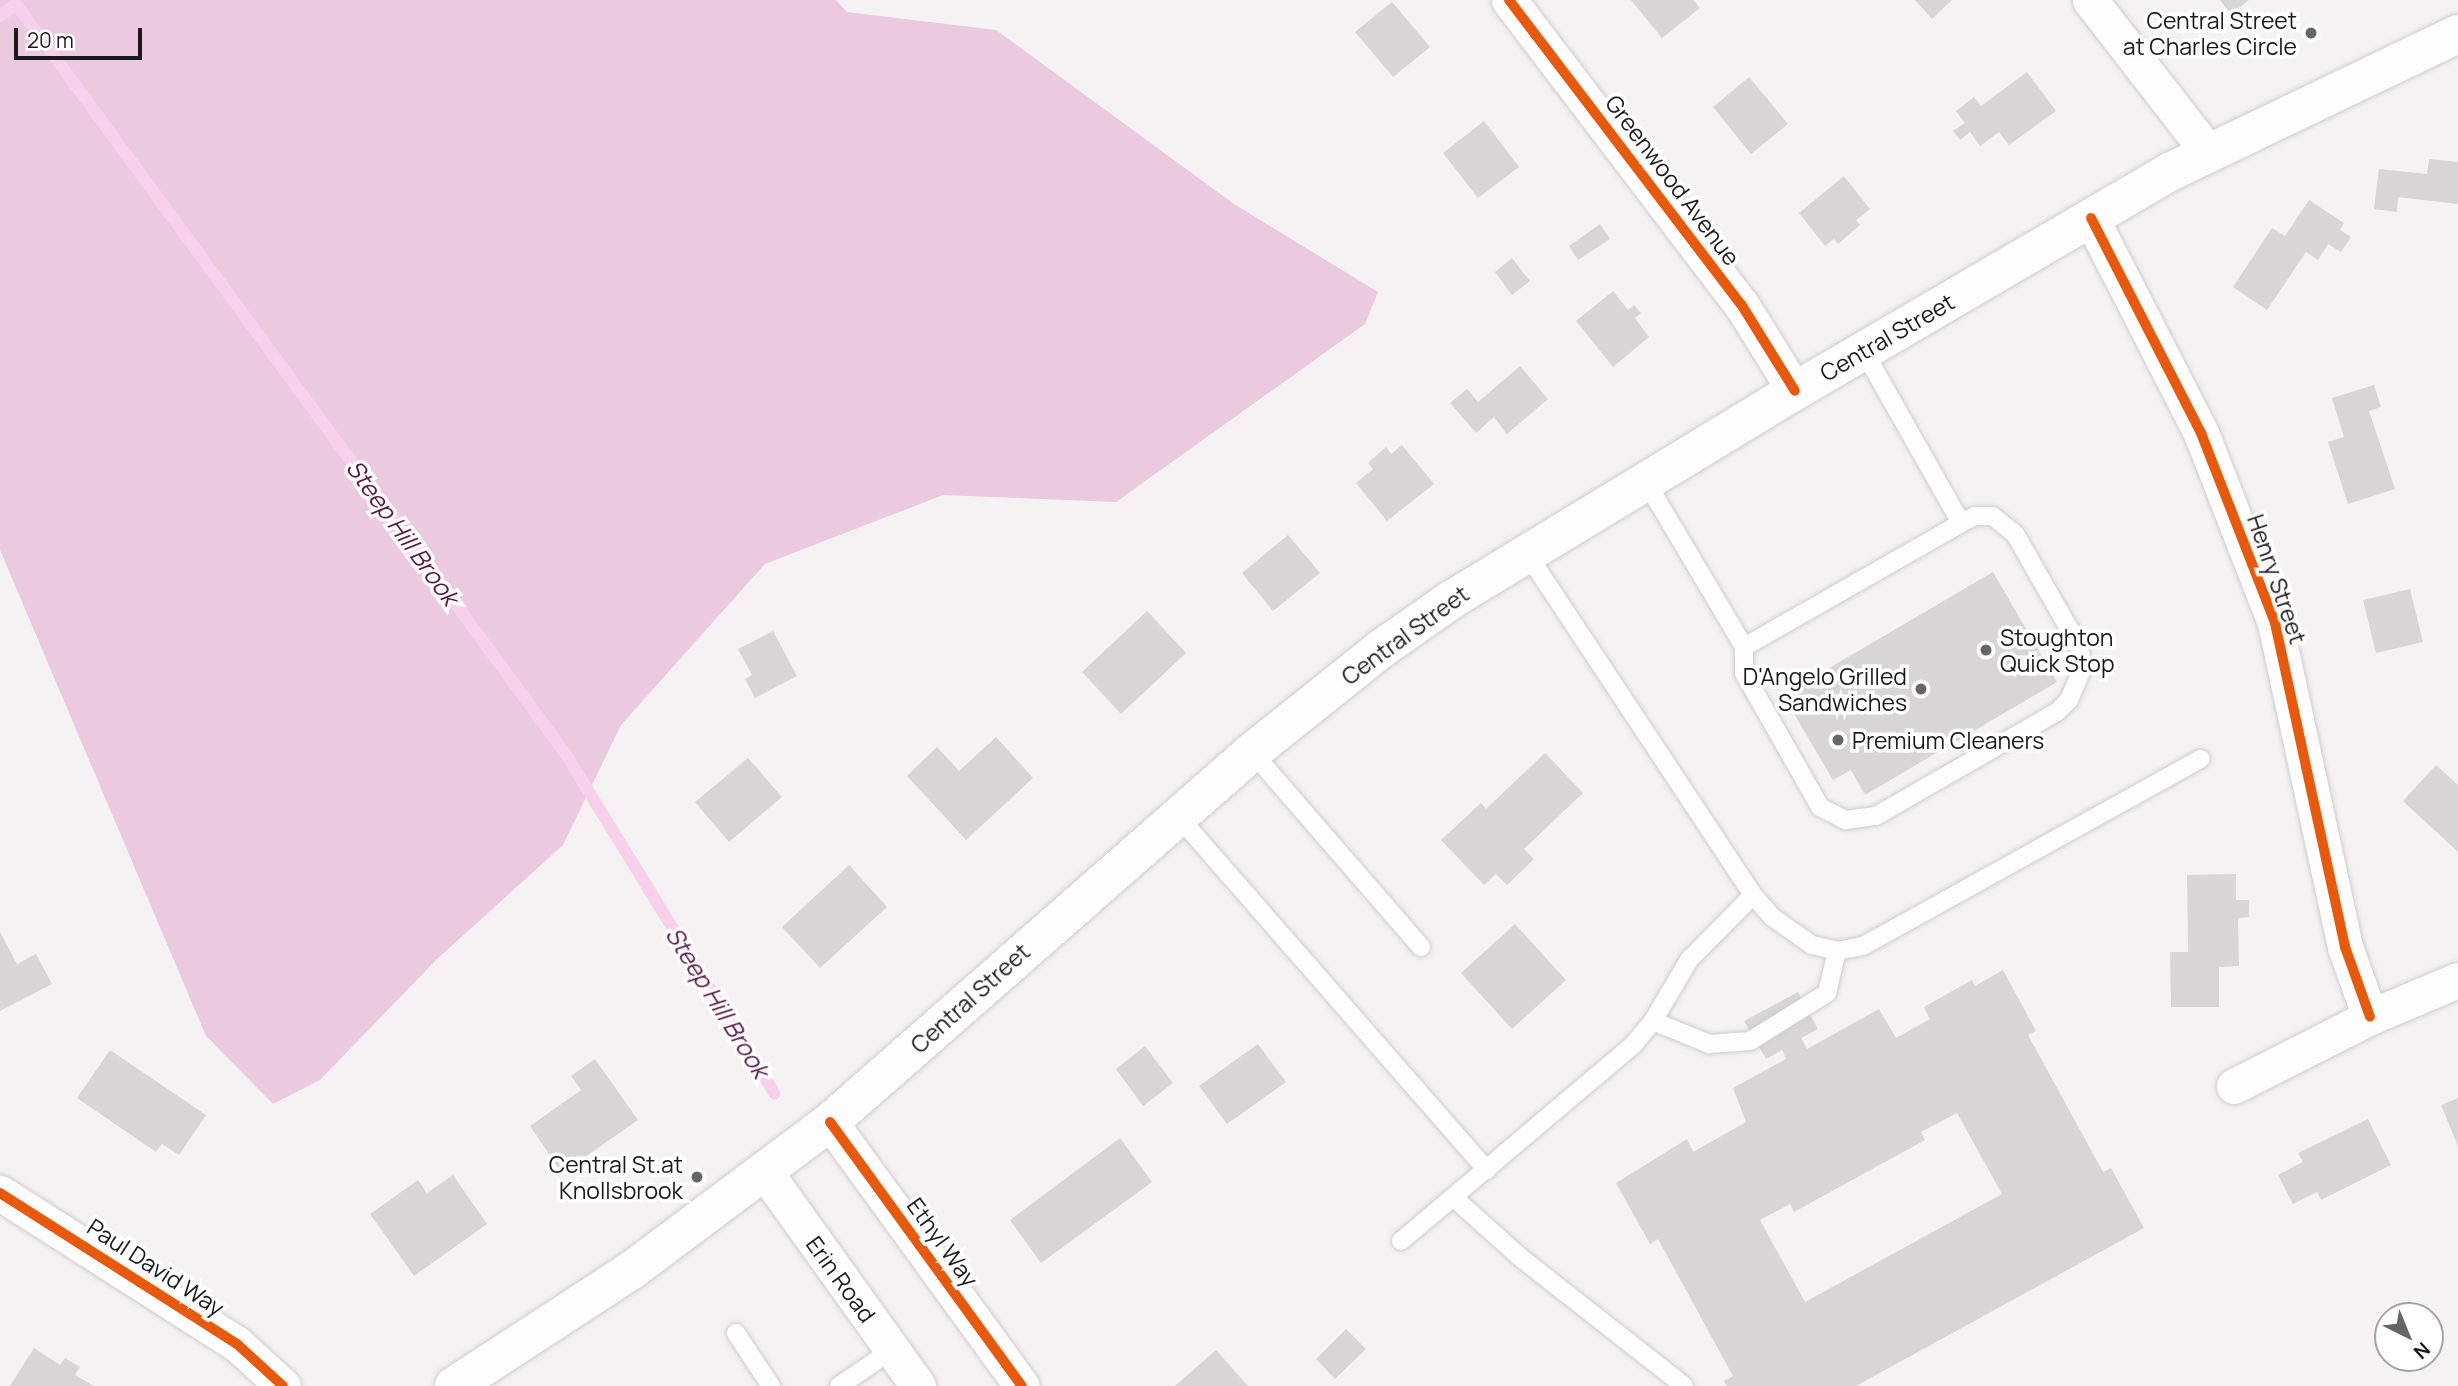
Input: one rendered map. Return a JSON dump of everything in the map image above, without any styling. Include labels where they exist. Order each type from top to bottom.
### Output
[{"type":"main road","name":"Central Street","points":[[454,1386],[632,1270],[830,1122],[1177,815],[1381,649],[1527,552],[1645,480],[2091,218],[2207,152],[2458,34]]},
{"type":"street","name":"Greenwood Avenue","points":[[1509,0],[1741,304],[1795,391]]},
{"type":"street","points":[[2090,0],[2207,152]]},
{"type":"street","name":"Henry Street","points":[[2091,218],[2200,433],[2275,623],[2345,947],[2370,1017]]},
{"type":"street","points":[[2234,1086],[2370,1017],[2458,980]]},
{"type":"street","name":"Ethyl Way","points":[[830,1122],[1022,1386]]},
{"type":"street","name":"Erin Road","points":[[765,1172],[918,1386]]},
{"type":"street","name":"Paul David Way","points":[[0,1193],[237,1344],[282,1386]]},
{"type":"lane","points":[[1863,350],[1961,523]]},
{"type":"lane","points":[[1645,480],[1744,648],[1744,673],[1820,807],[1846,820],[1861,820],[1889,809],[2057,712],[2069,700],[2082,669],[2079,646],[2015,534],[1993,516],[1975,516],[1961,523],[1744,648]]},
{"type":"lane","points":[[1527,552],[1753,895],[1791,933],[1837,951],[1888,934],[2201,759]]},
{"type":"lane","points":[[1252,752],[1422,947]]},
{"type":"lane","points":[[1177,815],[1487,1170]]},
{"type":"lane","points":[[1401,1241],[1633,1045],[1653,1021],[1689,960],[1753,895]]},
{"type":"lane","points":[[1653,1021],[1709,1044],[1750,1041],[1827,993],[1837,951]]},
{"type":"lane","points":[[1454,1198],[1521,1258],[1684,1386]]},
{"type":"lane","points":[[736,1333],[771,1386]]},
{"type":"lane","points":[[839,1386],[892,1350]]},
{"type":"shaded area","points":[[0,0],[836,0],[847,12],[996,30],[1234,204],[1378,292],[1365,324],[1116,502],[943,495],[765,564],[621,725],[563,845],[436,960],[320,1080],[273,1104],[206,1036],[0,550]]},
{"type":"building","points":[[1631,0],[1693,0],[1700,8],[1662,38]]},
{"type":"building","points":[[1915,0],[1952,0],[1932,19]]},
{"type":"building","points":[[2220,0],[2249,0],[2231,14]]},
{"type":"building","points":[[1392,2],[1430,47],[1393,77],[1355,32]]},
{"type":"building","points":[[2027,72],[2056,111],[2009,145],[1999,132],[1980,146],[1970,132],[1960,140],[1953,131],[1965,123],[1956,111],[1974,97],[1981,106]]},
{"type":"building","points":[[1749,77],[1788,124],[1751,154],[1713,107]]},
{"type":"building","points":[[1484,121],[1519,167],[1478,198],[1443,153]]},
{"type":"building","points":[[2429,159],[2458,162],[2458,204],[2398,197],[2397,212],[2374,209],[2379,169],[2427,174]]},
{"type":"building","points":[[1844,176],[1870,209],[1856,220],[1860,225],[1838,244],[1834,239],[1825,246],[1799,213]]},
{"type":"building","points":[[2309,200],[2344,223],[2340,230],[2351,237],[2341,252],[2328,244],[2318,260],[2306,252],[2267,310],[2233,287],[2272,228],[2285,236]]},
{"type":"building","points":[[1600,224],[1610,239],[1578,260],[1569,246]]},
{"type":"building","points":[[1512,258],[1530,281],[1512,295],[1495,272]]},
{"type":"building","points":[[1613,291],[1628,310],[1634,305],[1641,313],[1635,318],[1649,337],[1613,367],[1576,321]]},
{"type":"building","points":[[1520,366],[1548,399],[1507,434],[1494,417],[1476,433],[1450,403],[1467,389],[1478,402]]},
{"type":"building","points":[[2374,385],[2381,407],[2369,411],[2395,489],[2348,504],[2328,442],[2344,437],[2332,398]]},
{"type":"building","points":[[1402,445],[1434,484],[1387,521],[1356,483],[1373,469],[1368,463],[1386,447],[1391,454]]},
{"type":"building","points":[[1288,535],[1320,573],[1273,611],[1242,573]]},
{"type":"building","points":[[1993,572],[2057,682],[1865,795],[1851,770],[1833,780],[1783,695]]},
{"type":"building","points":[[2410,589],[2423,642],[2376,653],[2363,600]]},
{"type":"building","points":[[1147,611],[1186,653],[1121,714],[1082,672]]},
{"type":"building","points":[[773,631],[797,676],[755,698],[745,679],[752,675],[738,649]]},
{"type":"building","points":[[996,737],[1033,778],[966,840],[907,776],[937,747],[959,771]]},
{"type":"building","points":[[1545,753],[1583,793],[1524,849],[1534,859],[1507,885],[1496,874],[1484,885],[1441,840],[1481,803],[1486,809]]},
{"type":"building","points":[[748,758],[782,797],[729,842],[695,802]]},
{"type":"building","points":[[2436,765],[2458,785],[2458,852],[2403,801]]},
{"type":"building","points":[[849,865],[887,907],[820,968],[782,927]]},
{"type":"building","points":[[2236,874],[2236,900],[2249,900],[2249,917],[2238,918],[2239,966],[2219,967],[2219,1007],[2171,1007],[2170,952],[2188,952],[2187,875]]},
{"type":"building","points":[[1515,924],[1566,980],[1512,1029],[1461,973]]},
{"type":"building","points":[[0,932],[17,964],[36,954],[52,984],[0,1011]]},
{"type":"building","points":[[2003,970],[2036,1031],[2028,1035],[2103,1172],[2111,1168],[2144,1228],[1856,1386],[1727,1386],[1724,1381],[1733,1376],[1658,1239],[1650,1244],[1616,1183],[1687,1139],[1693,1152],[1746,1122],[1733,1088],[1786,1059],[1782,1050],[1766,1059],[1744,1021],[1798,992],[1818,1029],[1801,1038],[1807,1049],[1879,1009],[1896,1038],[1930,1019],[1924,1007],[1972,980],[1975,986]],"holes":[[[1957,1113],[2002,1194],[1805,1302],[1760,1220],[1790,1204],[1794,1212],[1925,1140],[1921,1132]]]},
{"type":"building","points":[[1258,1044],[1286,1082],[1227,1124],[1199,1086]]},
{"type":"building","points":[[1145,1046],[1173,1083],[1143,1106],[1116,1069]]},
{"type":"building","points":[[110,1050],[206,1115],[179,1155],[162,1144],[156,1152],[77,1098]]},
{"type":"building","points":[[595,1059],[638,1120],[562,1173],[530,1126],[581,1090],[571,1076]]},
{"type":"building","points":[[2458,1098],[2458,1146],[2441,1105]]},
{"type":"building","points":[[2368,1119],[2391,1165],[2321,1200],[2317,1192],[2293,1204],[2278,1175],[2303,1162],[2298,1153]]},
{"type":"building","points":[[1120,1138],[1152,1182],[1041,1263],[1010,1220]]},
{"type":"building","points":[[453,1175],[487,1224],[414,1276],[370,1214],[418,1180],[427,1193]]},
{"type":"building","points":[[1346,1329],[1366,1349],[1335,1379],[1316,1359]]},
{"type":"building","points":[[34,1348],[60,1365],[65,1358],[80,1367],[75,1375],[94,1386],[10,1386]]},
{"type":"building","points":[[1216,1350],[1248,1386],[1175,1386]]},
{"type":"waterway","name":"Steep Hill Brook","points":[[0,16],[16,4],[565,753],[775,1094]]},
{"type":"cycle path","points":[[1509,0],[1741,304],[1795,391]]},
{"type":"cycle path","points":[[2091,218],[2201,433],[2275,623],[2345,947],[2370,1017]]},
{"type":"cycle path","points":[[830,1122],[1022,1386]]},
{"type":"cycle path","points":[[0,1193],[237,1344],[283,1386]]},
{"type":"place","name":"Central Street at Charles Circle","points":[[2311,33]]},
{"type":"place","name":"Stoughton Quick Stop","points":[[1986,650]]},
{"type":"place","name":"D'Angelo Grilled Sandwiches","points":[[1921,689]]},
{"type":"place","name":"Premium Cleaners","points":[[1838,740]]},
{"type":"place","name":"Central St.at Knollsbrook","points":[[697,1177]]}]
